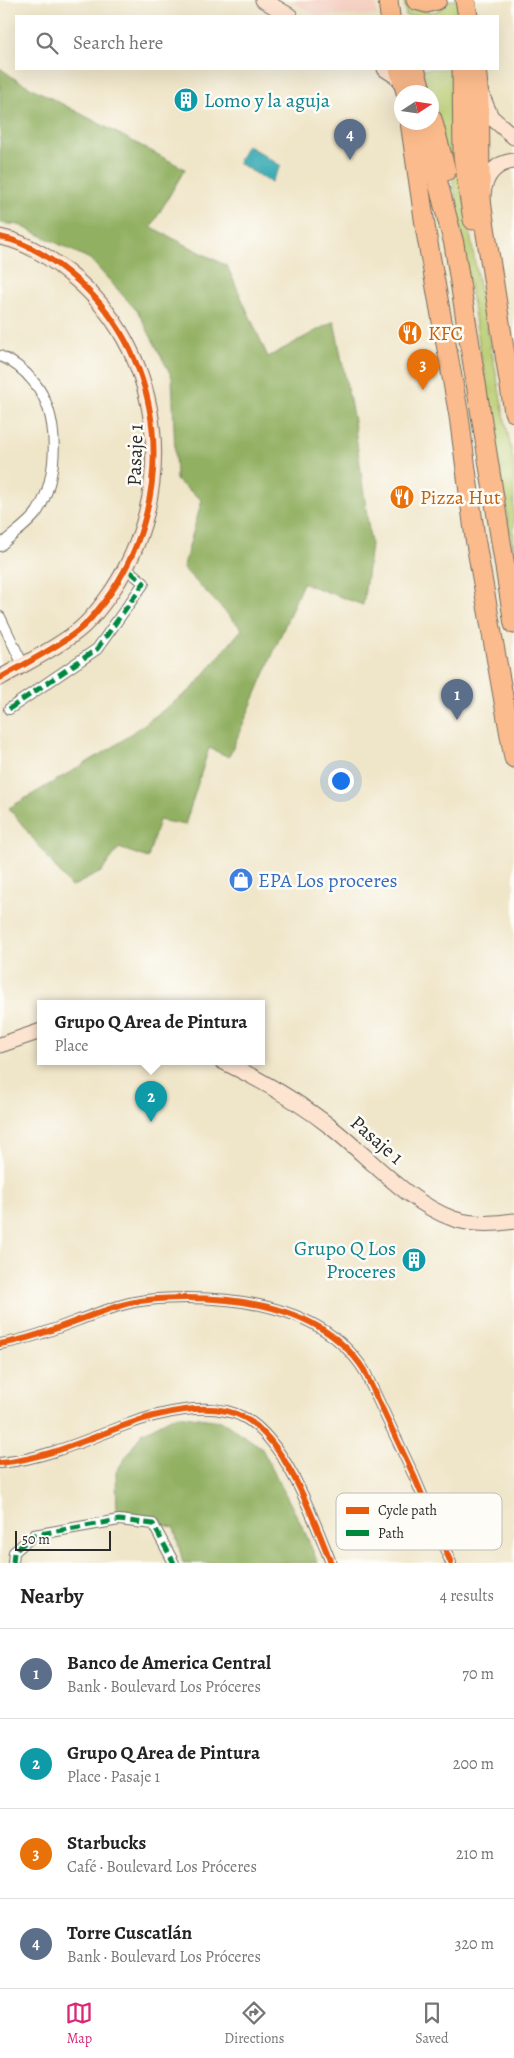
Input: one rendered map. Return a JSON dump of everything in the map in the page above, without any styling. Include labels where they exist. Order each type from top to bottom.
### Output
[{"type":"highway","points":[[416,0],[427,2],[437,0]]},
{"type":"highway","points":[[465,0],[468,15]]},
{"type":"highway","points":[[462,70],[465,182],[500,328]]},
{"type":"highway","points":[[477,76],[479,177],[482,208],[514,412]]},
{"type":"highway","points":[[411,130],[426,232],[459,416],[475,538],[514,758]]},
{"type":"highway","points":[[420,130],[433,164],[454,244]]},
{"type":"highway","points":[[435,130],[448,177],[454,244],[476,372],[492,493],[514,624]]},
{"type":"highway","points":[[475,538],[492,493]]},
{"type":"street","points":[[263,0],[288,15]]},
{"type":"street","points":[[387,70],[405,81]]},
{"type":"street","points":[[477,76],[491,117],[514,137]]},
{"type":"street","points":[[482,208],[484,187],[491,172],[505,163],[514,161]]},
{"type":"street","name":"Pasaje 1","points":[[0,237],[34,249],[87,289],[117,326],[142,376],[153,418],[152,476],[143,524],[126,568],[102,604],[80,629],[0,678]]},
{"type":"street","points":[[0,356],[17,366],[34,382],[41,394],[50,421],[54,458],[51,482],[36,513],[0,546]]},
{"type":"street","points":[[10,708],[97,649],[144,583],[126,568]]},
{"type":"street","points":[[0,617],[22,665]]},
{"type":"street","points":[[0,1045],[37,1032]]},
{"type":"street","name":"Pasaje 1","points":[[230,1065],[282,1093],[332,1128],[404,1190],[442,1213],[454,1219],[486,1223],[514,1221]]},
{"type":"street","points":[[0,1344],[46,1332],[124,1304],[168,1298],[233,1300],[276,1308],[296,1315],[342,1342],[355,1356],[364,1370],[421,1493]]},
{"type":"street","points":[[0,1463],[36,1457],[140,1420],[185,1409],[229,1412],[244,1417],[260,1428],[277,1448],[316,1525],[331,1563]]},
{"type":"street","points":[[12,1563],[14,1552],[34,1535],[119,1520],[153,1524],[174,1563]]},
{"type":"street","points":[[445,1550],[451,1563]]},
{"type":"shaded area","points":[[290,0],[375,0],[377,15],[315,15]]},
{"type":"green space","points":[[404,0],[420,9],[431,12],[443,7],[449,0],[458,0],[460,15],[406,15]]},
{"type":"green space","points":[[0,68],[15,79],[185,169],[151,227],[227,266],[268,357],[334,321],[354,421],[371,545],[363,605],[303,583],[229,757],[209,748],[185,825],[159,820],[148,858],[119,848],[101,872],[71,887],[9,808],[113,747],[192,689],[242,629],[183,568],[202,500],[176,480],[172,377],[138,312],[90,259],[19,225],[0,223]]},
{"type":"green space","points":[[421,70],[458,70],[462,186],[479,287],[514,465],[514,558],[451,170],[439,128],[439,85],[425,85]]},
{"type":"green space","points":[[177,1415],[221,1421],[261,1447],[304,1530],[318,1563],[183,1563],[174,1527],[117,1517],[116,1472],[142,1433]]},
{"type":"water","points":[[247,145],[281,166],[271,182],[238,163]]},
{"type":"marked path","points":[[9,709],[97,649],[144,583],[126,568]]},
{"type":"marked path","points":[[13,1563],[14,1552],[34,1535],[119,1520],[153,1524],[174,1563]]},
{"type":"cycle path","points":[[0,237],[32,248],[51,260],[78,281],[107,313],[130,349],[145,388],[152,429],[153,471],[146,513],[133,553],[112,591],[98,611],[72,636],[0,678]]},
{"type":"cycle path","points":[[0,1344],[31,1337],[138,1301],[186,1298],[211,1299],[261,1305],[286,1312],[308,1321],[329,1334],[348,1350],[364,1370],[421,1493]]},
{"type":"cycle path","points":[[0,1463],[32,1458],[137,1421],[168,1413],[201,1409],[217,1409],[232,1412],[245,1418],[260,1429],[286,1463],[307,1504],[331,1563]]},
{"type":"cycle path","points":[[445,1550],[451,1563]]},
{"type":"place","name":"Lomo y la aguja","points":[[186,100]]},
{"type":"place","name":"Torre Cuscatlán","points":[[350,160]]},
{"type":"place","name":"KFC","points":[[410,333]]},
{"type":"place","name":"Starbucks","points":[[423,390]]},
{"type":"place","name":"Pizza Hut","points":[[402,497]]},
{"type":"place","name":"Banco de America Central","points":[[457,720]]},
{"type":"place","name":"EPA Los proceres","points":[[241,880]]},
{"type":"place","name":"Grupo Q Area de Pintura","points":[[151,1122]]},
{"type":"place","name":"Grupo Q Los Proceres","points":[[414,1260]]}]
